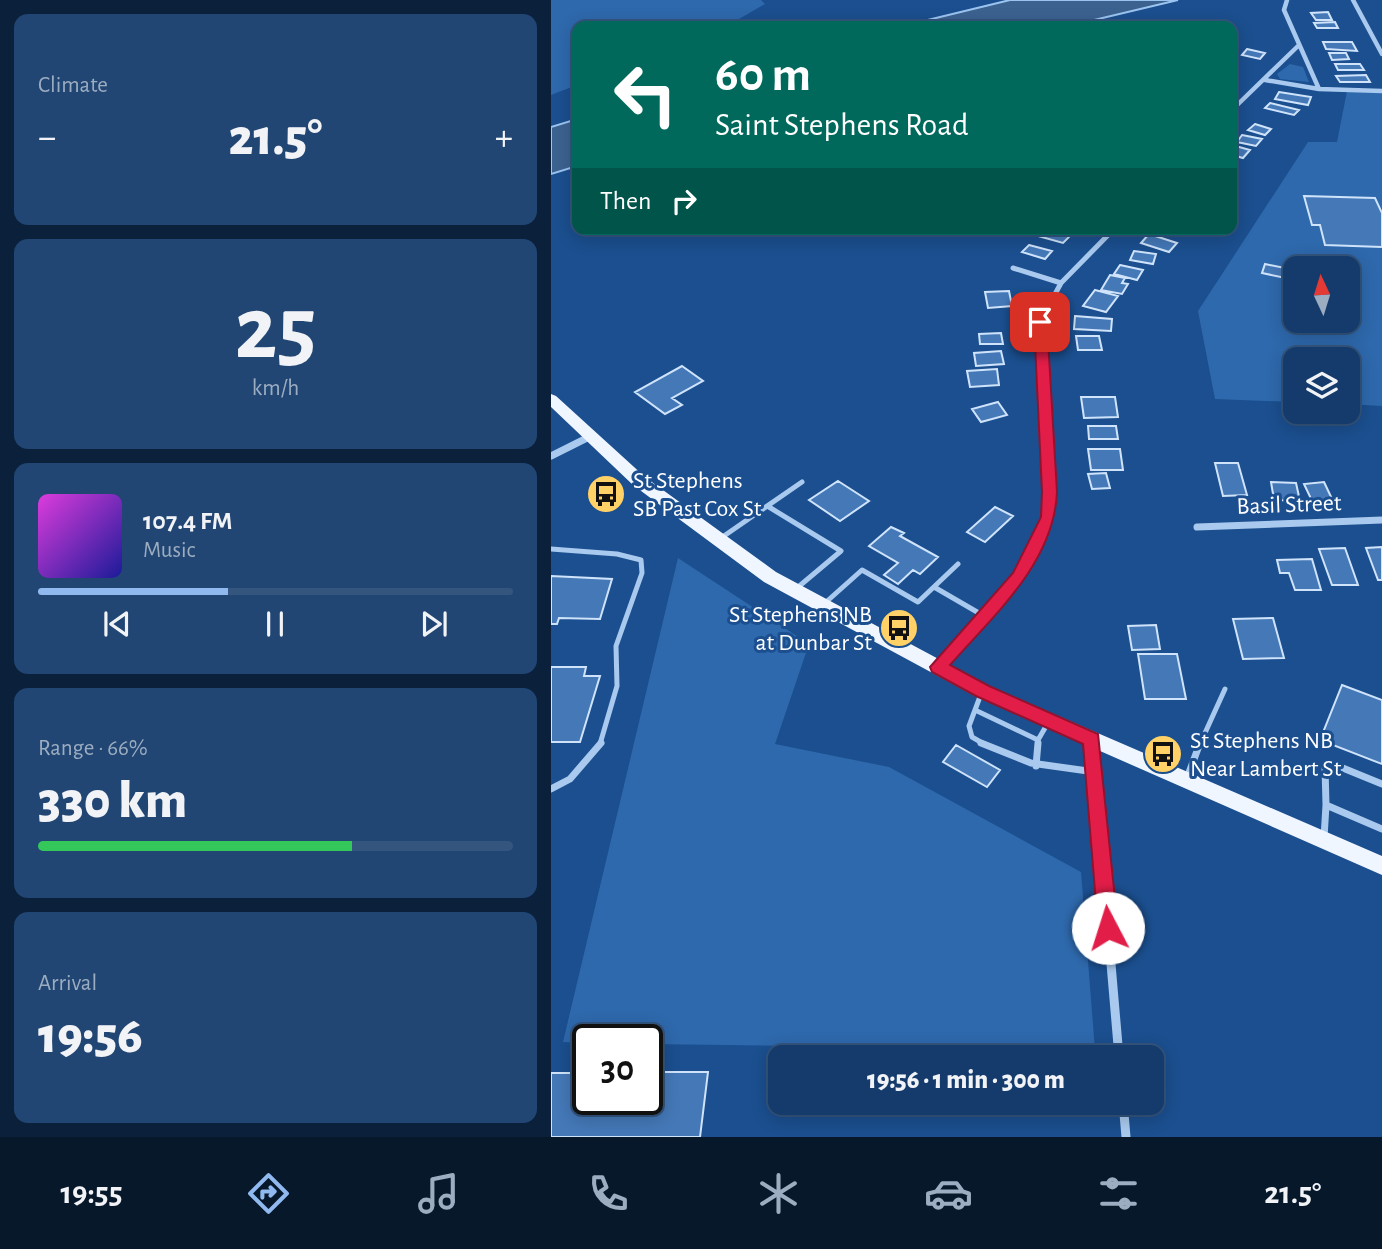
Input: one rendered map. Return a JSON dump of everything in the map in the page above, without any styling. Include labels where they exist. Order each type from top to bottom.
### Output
[{"type":"main road","points":[[551,399],[639,481],[770,577],[982,691],[1382,866]]},
{"type":"street","points":[[1287,0],[1284,10],[1319,89]]},
{"type":"street","points":[[1353,0],[1382,54]]},
{"type":"street","points":[[1369,32],[1382,32]]},
{"type":"street","points":[[1237,105],[1298,46]]},
{"type":"street","points":[[1265,80],[1319,89],[1382,91]]},
{"type":"street","points":[[938,667],[1019,577],[1049,517],[1050,492],[1039,335],[1044,310],[1061,283],[1108,235]]},
{"type":"street","points":[[1013,268],[1061,283]]},
{"type":"street","points":[[551,456],[591,436]]},
{"type":"street","name":"Basil Street","points":[[1197,527],[1382,520]]},
{"type":"street","points":[[1092,740],[1118,1045]]},
{"type":"street","points":[[1124,1115],[1126,1137]]},
{"type":"lane","points":[[719,539],[802,482]]},
{"type":"lane","points":[[769,507],[841,551],[795,590]]},
{"type":"lane","points":[[551,550],[641,560],[641,573],[616,646],[617,686],[600,745],[570,779],[551,789]]},
{"type":"lane","points":[[823,605],[862,570],[918,602],[958,564]]},
{"type":"lane","points":[[934,587],[984,616]]},
{"type":"lane","points":[[1186,780],[1208,722],[1225,689]]},
{"type":"lane","points":[[982,691],[969,726],[972,737],[991,750],[1036,766],[1095,772]]},
{"type":"lane","points":[[976,710],[1039,740]]},
{"type":"lane","points":[[1036,766],[1039,740],[1049,720]]},
{"type":"lane","points":[[1323,841],[1325,767],[1333,764],[1382,784]]},
{"type":"lane","points":[[1326,805],[1382,829]]},
{"type":"shaded area","points":[[551,0],[761,0],[765,4],[736,21],[572,21],[572,87],[551,95]]},
{"type":"shaded area","points":[[1010,0],[1178,0],[1090,21],[924,21]]},
{"type":"shaded area","points":[[1290,64],[1303,67],[1309,82],[1280,79],[1277,74]]},
{"type":"shaded area","points":[[1347,91],[1382,91],[1382,406],[1360,405],[1360,347],[1283,347],[1283,402],[1215,399],[1198,311],[1308,142],[1337,142]]},
{"type":"shaded area","points":[[572,121],[572,168],[551,174],[551,127]]},
{"type":"shaded area","points":[[678,558],[809,644],[775,744],[889,767],[1081,872],[1095,1045],[663,1044],[663,1024],[572,1024],[572,1042],[563,1042]]},
{"type":"building","points":[[1328,12],[1332,20],[1316,20],[1311,13]]},
{"type":"building","points":[[1335,22],[1338,28],[1317,28],[1314,23]]},
{"type":"building","points":[[1323,42],[1352,42],[1357,51],[1326,49]]},
{"type":"building","points":[[1247,49],[1265,53],[1260,59],[1242,55]]},
{"type":"building","points":[[1329,53],[1346,53],[1349,59],[1332,60]]},
{"type":"building","points":[[1335,64],[1360,64],[1364,70],[1338,70]]},
{"type":"building","points":[[1366,75],[1370,82],[1340,82],[1336,76]]},
{"type":"building","points":[[1279,92],[1311,97],[1308,105],[1275,99]]},
{"type":"building","points":[[1270,103],[1299,110],[1294,115],[1265,108]]},
{"type":"building","points":[[1255,124],[1271,129],[1265,135],[1248,130]]},
{"type":"building","points":[[1242,135],[1262,139],[1256,146],[1237,142]]},
{"type":"building","points":[[1237,146],[1250,150],[1243,158],[1237,156]]},
{"type":"building","points":[[1304,196],[1375,198],[1382,213],[1382,247],[1325,245],[1320,225],[1312,225]]},
{"type":"building","points":[[1039,235],[1071,235],[1063,243]]},
{"type":"building","points":[[1148,235],[1152,235],[1177,243],[1169,252],[1141,243]]},
{"type":"building","points":[[1029,245],[1052,251],[1045,259],[1022,252]]},
{"type":"building","points":[[1134,251],[1156,254],[1153,264],[1130,260]]},
{"type":"building","points":[[1265,264],[1283,268],[1283,277],[1262,273]]},
{"type":"building","points":[[1120,265],[1143,270],[1137,280],[1114,274]]},
{"type":"building","points":[[1110,275],[1125,278],[1122,283],[1128,284],[1122,294],[1101,290]]},
{"type":"building","points":[[1095,290],[1118,296],[1106,312],[1083,306]]},
{"type":"building","points":[[1009,291],[1012,306],[988,308],[985,292]]},
{"type":"building","points":[[1075,316],[1112,319],[1111,331],[1074,329]]},
{"type":"building","points":[[1001,333],[1003,344],[980,344],[979,334]]},
{"type":"building","points":[[1076,336],[1099,336],[1102,350],[1078,350]]},
{"type":"building","points":[[1001,351],[1004,364],[976,366],[974,353]]},
{"type":"building","points":[[682,366],[703,381],[672,398],[682,405],[665,414],[635,392]]},
{"type":"building","points":[[997,369],[999,385],[970,387],[967,371]]},
{"type":"building","points":[[1081,397],[1115,397],[1118,417],[1084,418]]},
{"type":"building","points":[[998,402],[1007,415],[981,422],[972,409]]},
{"type":"building","points":[[1088,426],[1116,426],[1118,439],[1089,439]]},
{"type":"building","points":[[1088,449],[1120,449],[1123,470],[1091,470]]},
{"type":"building","points":[[1215,463],[1238,463],[1247,495],[1223,496]]},
{"type":"building","points":[[1106,473],[1110,488],[1092,489],[1088,474]]},
{"type":"building","points":[[838,481],[869,501],[840,521],[809,500]]},
{"type":"building","points":[[1271,482],[1296,483],[1300,501],[1274,500]]},
{"type":"building","points":[[1324,482],[1333,501],[1313,503],[1304,484]]},
{"type":"building","points":[[995,507],[1013,516],[985,542],[967,532]]},
{"type":"building","points":[[891,527],[904,533],[900,536],[938,557],[920,574],[913,570],[898,584],[884,575],[898,563],[869,546]]},
{"type":"building","points":[[1382,547],[1382,580],[1378,580],[1366,548]]},
{"type":"building","points":[[1345,548],[1358,585],[1332,585],[1319,549]]},
{"type":"building","points":[[1312,559],[1321,590],[1295,590],[1289,573],[1280,573],[1277,560]]},
{"type":"building","points":[[551,576],[612,579],[600,619],[559,618],[557,624],[551,624]]},
{"type":"building","points":[[1273,618],[1284,658],[1243,659],[1233,619]]},
{"type":"building","points":[[1156,625],[1160,649],[1132,650],[1128,626]]},
{"type":"building","points":[[1138,654],[1177,654],[1186,699],[1145,699]]},
{"type":"building","points":[[551,667],[586,667],[584,676],[600,676],[580,742],[551,742]]},
{"type":"building","points":[[1342,685],[1382,700],[1382,764],[1320,740]]},
{"type":"building","points":[[956,745],[1000,770],[987,787],[943,762]]},
{"type":"building","points":[[663,1072],[708,1072],[700,1137],[551,1137],[551,1073],[572,1073],[572,1115],[663,1115]]},
{"type":"place","name":"St Stephens SB Past Cox St","points":[[606,494]]},
{"type":"place","name":"St Stephens NB at Dunbar St","points":[[899,628]]},
{"type":"place","name":"St Stephens NB Near Lambert St","points":[[1163,754]]},
{"type":"route","points":[[1040,322],[1050,492],[1049,517],[1019,577],[938,667],[982,691],[1092,740],[1108,928]]}]
